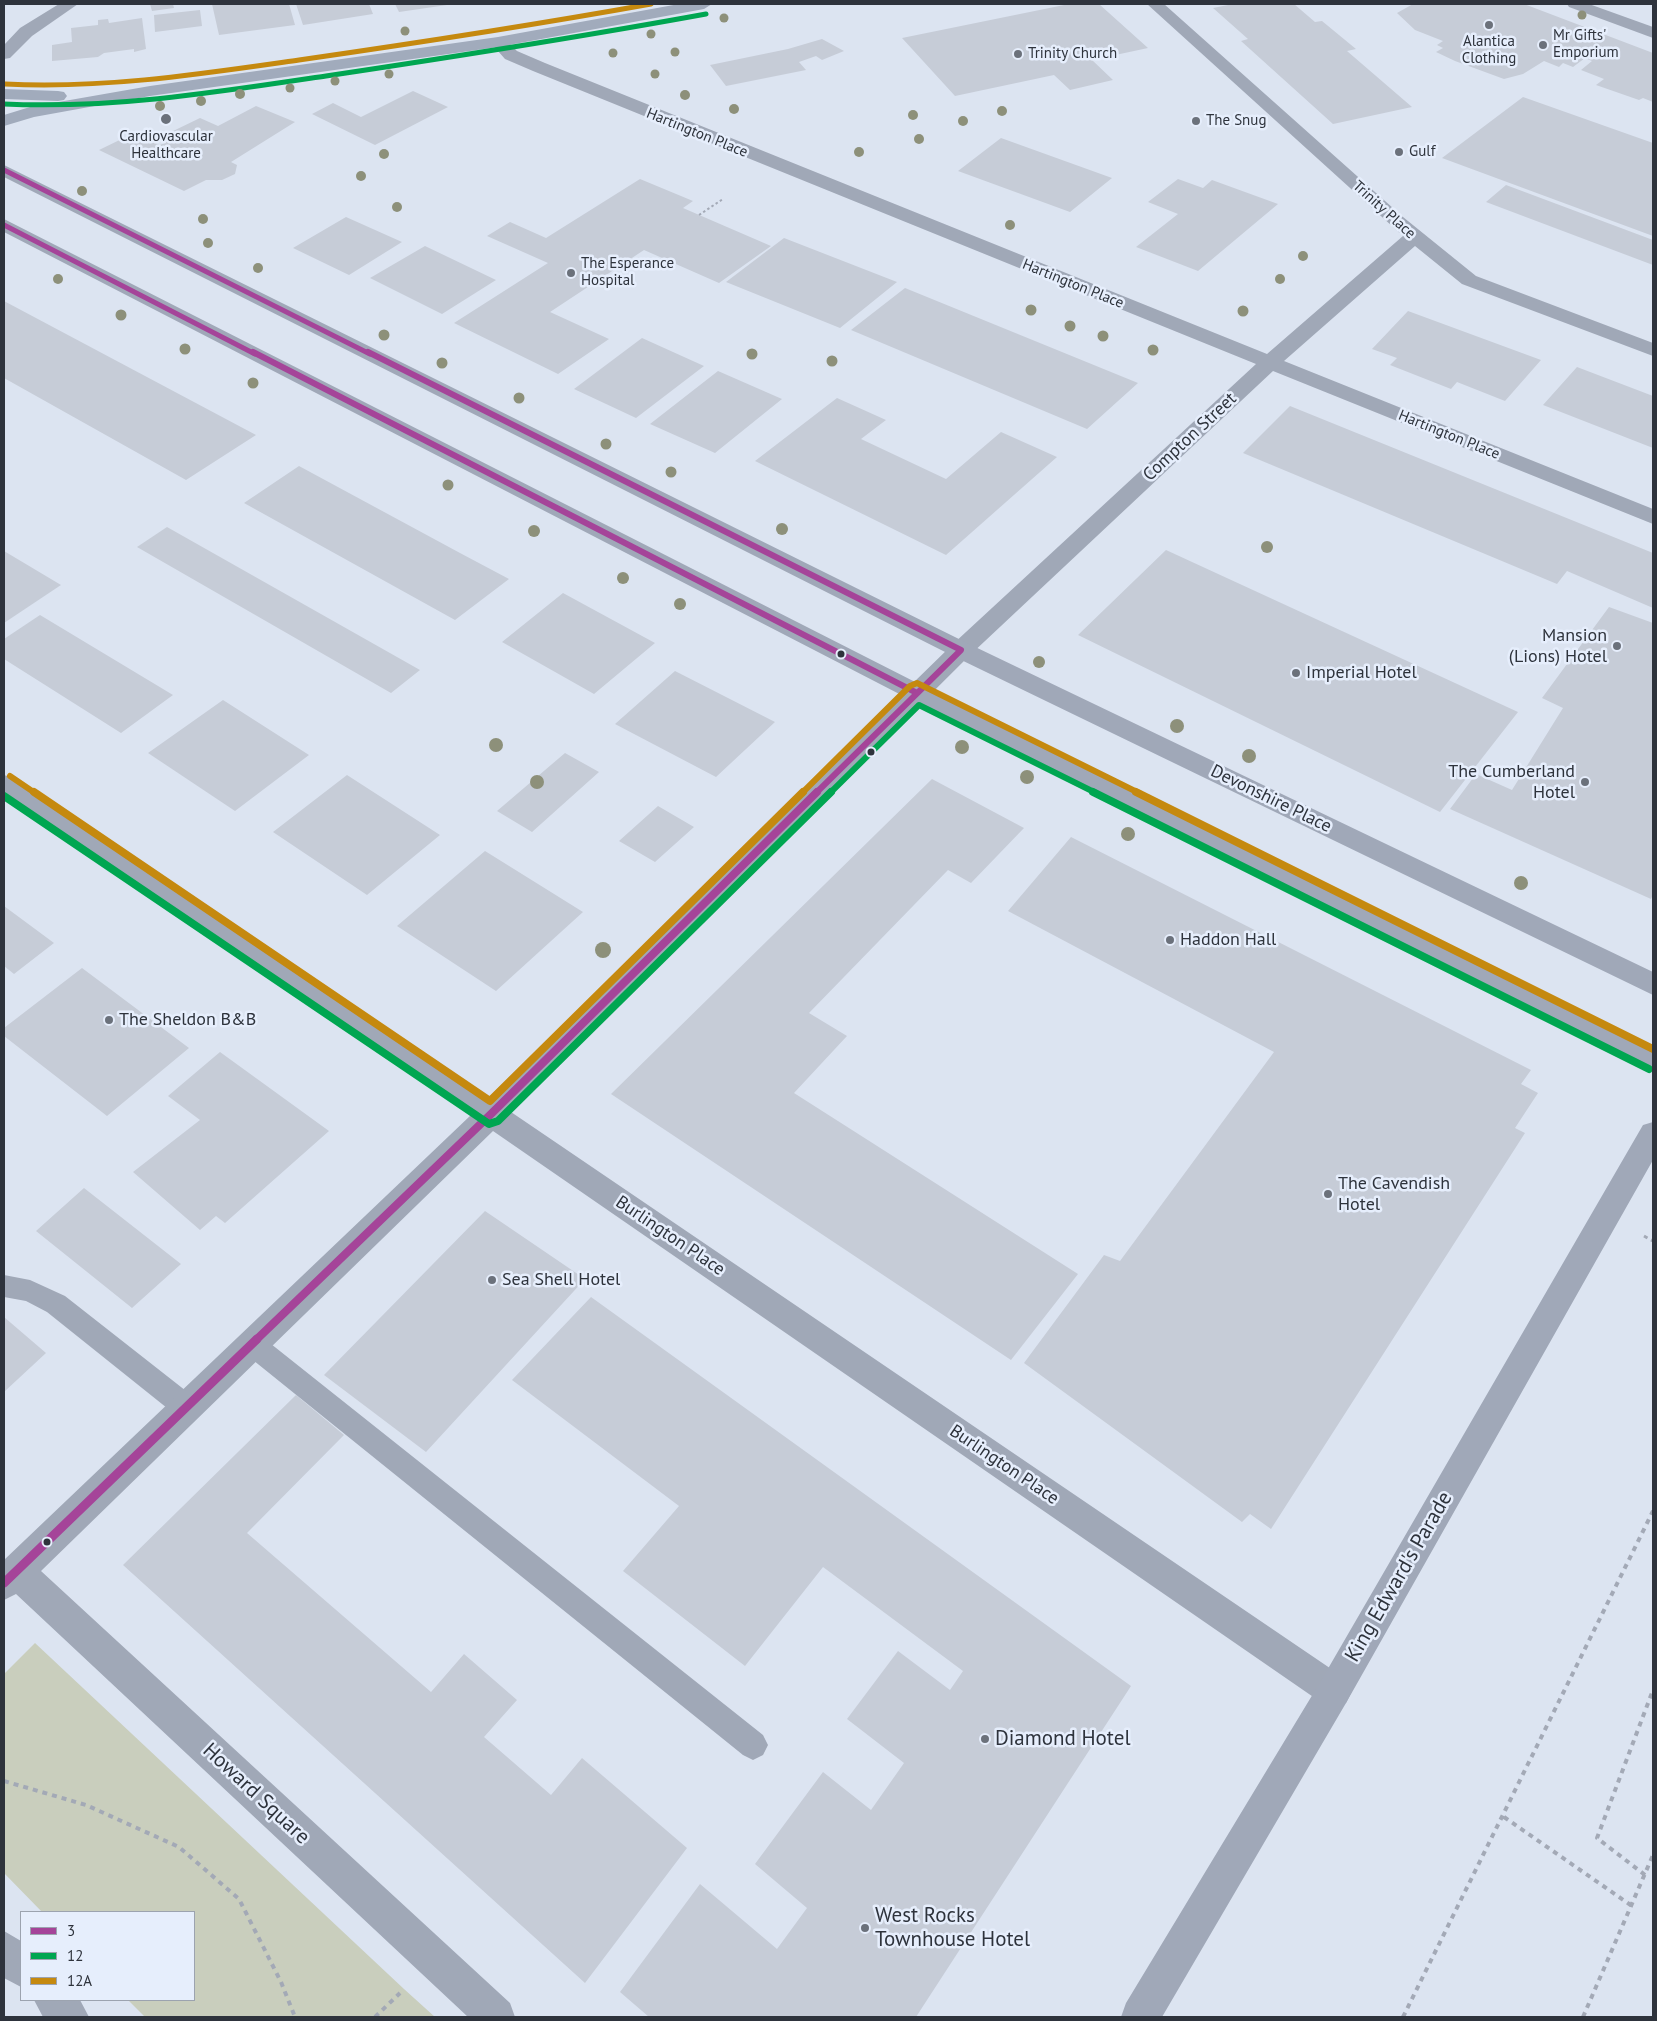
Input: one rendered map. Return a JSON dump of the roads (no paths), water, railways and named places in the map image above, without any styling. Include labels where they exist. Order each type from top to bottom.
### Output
[{"type":"main road","points":[[4,121],[30,112],[150,91],[498,42],[704,4]]},
{"type":"main road","points":[[4,94],[55,96],[150,91]]},
{"type":"main road","name":"Devonshire Place","points":[[4,170],[961,650],[1653,984]]},
{"type":"main road","points":[[4,225],[918,692],[1653,1060]]},
{"type":"main road","name":"King Edward's Parade","points":[[1140,2017],[1334,1691],[1653,1134]]},
{"type":"street","points":[[4,40],[26,32],[70,4]]},
{"type":"street","name":"Trinity Place","points":[[1155,4],[1414,237],[1469,280],[1653,350]]},
{"type":"street","points":[[1575,4],[1653,33]]},
{"type":"street","points":[[4,54],[26,32]]},
{"type":"street","name":"Hartington Place","points":[[498,42],[511,55],[548,71],[1653,517]]},
{"type":"street","name":"Compton Street","points":[[10,1577],[491,1114],[961,650],[1269,363],[1414,237]]},
{"type":"street","name":"Burlington Place","points":[[4,784],[491,1114],[1334,1691]]},
{"type":"street","name":"Howard Square","points":[[10,1577],[496,2017]]},
{"type":"street","points":[[4,1950],[20,1967]]},
{"type":"street","points":[[53,2001],[70,2017]]},
{"type":"lane","points":[[4,1286],[30,1291],[56,1304],[186,1407]]},
{"type":"lane","points":[[252,1344],[753,1745]]},
{"type":"place","name":"Alantica Clothing","points":[[1489,25]]},
{"type":"place","name":"Mr Gifts' Emporium","points":[[1543,45]]},
{"type":"place","name":"Trinity Church","points":[[1018,54]]},
{"type":"place","name":"Cardiovascular Healthcare","points":[[166,119]]},
{"type":"place","name":"The Snug","points":[[1196,121]]},
{"type":"place","name":"Gulf","points":[[1399,152]]},
{"type":"place","name":"The Esperance Hospital","points":[[571,273]]},
{"type":"place","name":"Mansion (Lions) Hotel","points":[[1617,646]]},
{"type":"place","name":"Imperial Hotel","points":[[1296,673]]},
{"type":"place","name":"The Cumberland Hotel","points":[[1585,782]]},
{"type":"place","name":"Haddon Hall","points":[[1170,940]]},
{"type":"place","name":"The Sheldon B&B","points":[[109,1020]]},
{"type":"place","name":"The Cavendish Hotel","points":[[1328,1194]]},
{"type":"place","name":"Sea Shell Hotel","points":[[492,1280]]},
{"type":"place","name":"Diamond Hotel","points":[[985,1739]]},
{"type":"place","name":"West Rocks Townhouse Hotel","points":[[865,1928]]}]
